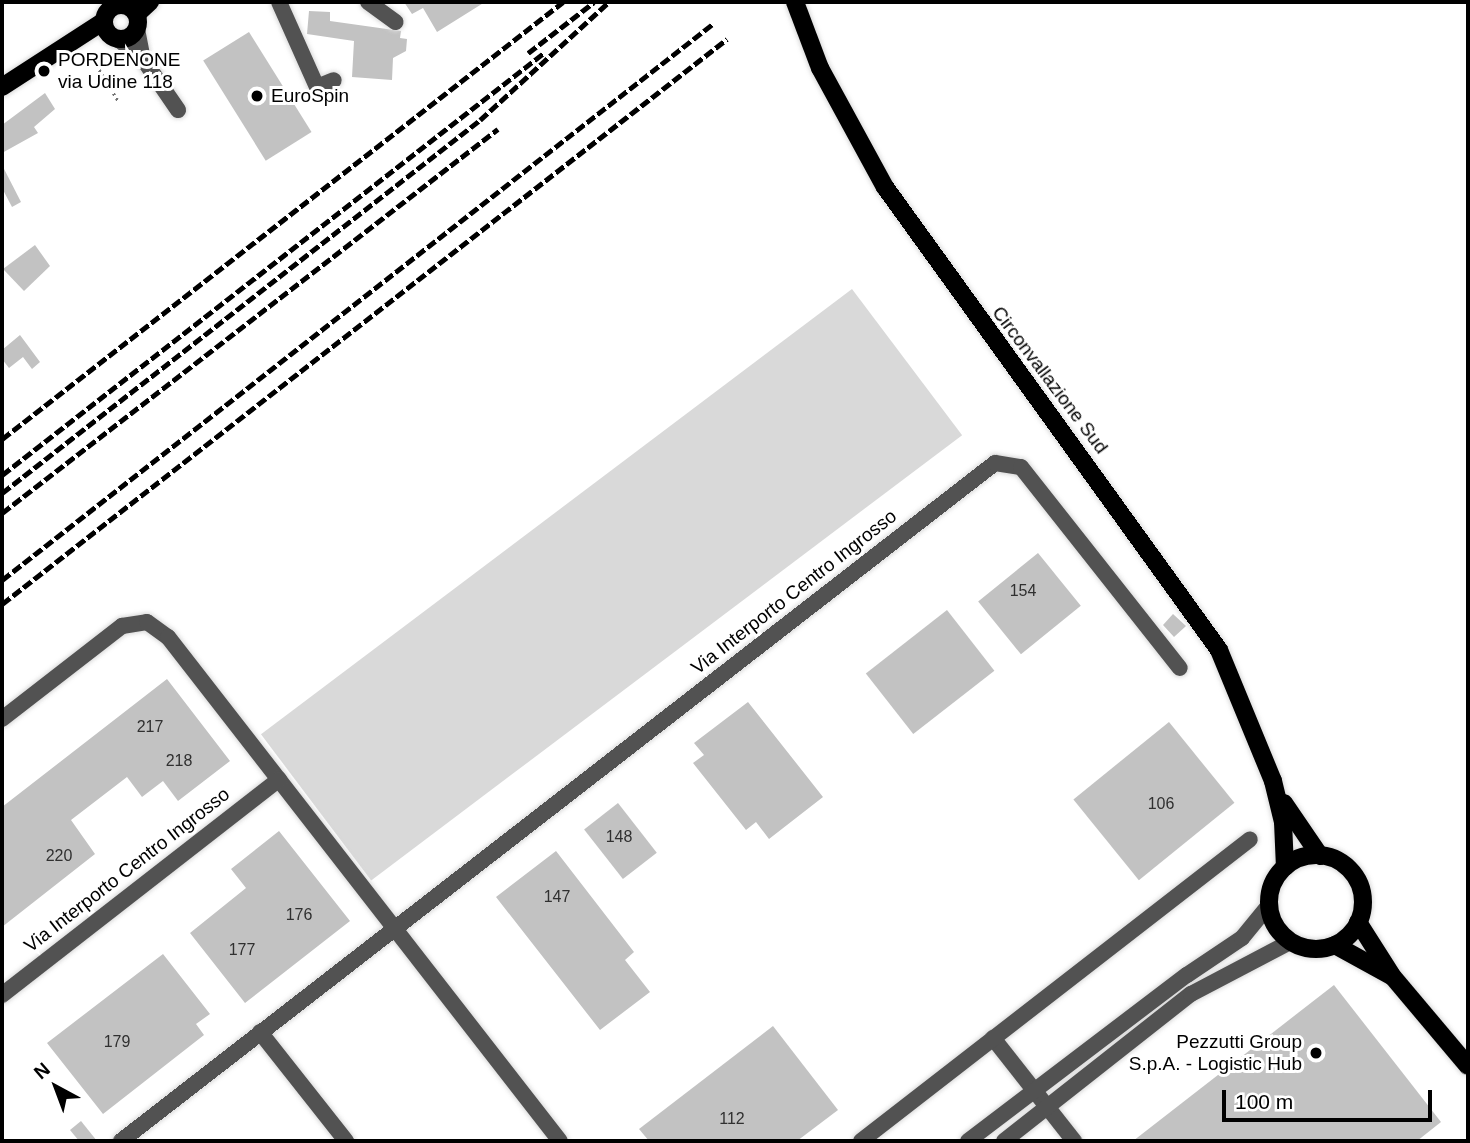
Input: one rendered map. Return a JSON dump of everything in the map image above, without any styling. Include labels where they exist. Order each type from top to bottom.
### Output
[{"type":"main road","name":"Circonvallazione Sud","points":[[795,2],[820,68],[885,187],[1205,625],[1234,679],[1273,781]]},
{"type":"main road","points":[[2,87],[77,43],[111,32],[131,37],[138,10],[113,7],[111,32]]},
{"type":"main road","points":[[1273,781],[1295,823],[1320,856],[1344,865],[1359,885],[1363,897],[1358,922],[1335,945],[1312,949],[1290,942],[1275,926],[1269,905],[1272,884],[1285,867],[1320,856]]},
{"type":"main road","points":[[1273,781],[1283,822],[1285,867]]},
{"type":"main road","points":[[1358,922],[1392,977],[1468,1066]]},
{"type":"main road","points":[[1335,945],[1392,977]]},
{"type":"street","points":[[279,2],[317,87],[334,80]]},
{"type":"street","points":[[369,2],[396,22]]},
{"type":"street","points":[[138,10],[143,59]]},
{"type":"street","points":[[111,32],[143,59],[177,110]]},
{"type":"street","name":"Via Interporto Centro Ingrosso","points":[[121,1141],[996,463],[1021,467],[1180,668]]},
{"type":"street","points":[[2,719],[122,626],[147,622],[169,637],[560,1141]]},
{"type":"street","name":"Via Interporto Centro Ingrosso","points":[[2,995],[279,779]]},
{"type":"street","points":[[862,1141],[1250,839]]},
{"type":"street","points":[[968,1141],[1242,938],[1269,905]]},
{"type":"street","points":[[1004,1141],[1191,994],[1290,942]]},
{"type":"street","points":[[260,1032],[346,1141]]},
{"type":"street","points":[[993,1038],[1074,1141]]},
{"type":"path","points":[[77,43],[119,102]]},
{"type":"shaded area","points":[[852,289],[962,435],[371,880],[261,734]]},
{"type":"building","points":[[404,2],[485,2],[437,32],[423,8],[412,14]]},
{"type":"building","points":[[309,11],[330,12],[330,21],[401,31],[400,38],[407,39],[406,51],[393,58],[392,80],[352,77],[354,41],[307,34]]},
{"type":"building","name":"EuroSpin","points":[[249,32],[312,132],[266,161],[203,61]]},
{"type":"building","points":[[45,93],[55,109],[34,127],[38,133],[2,153],[2,125]]},
{"type":"building","points":[[2,165],[21,202],[12,207],[2,188]]},
{"type":"building","points":[[35,245],[50,266],[24,291],[3,269]]},
{"type":"building","points":[[20,335],[40,362],[32,369],[23,357],[9,368],[2,359],[2,350]]},
{"type":"building","points":[[1038,553],[1081,606],[1021,654],[978,601]]},
{"type":"building","points":[[947,610],[994,671],[913,734],[866,673]]},
{"type":"building","points":[[1173,614],[1186,626],[1174,637],[1163,625]]},
{"type":"building","points":[[167,679],[230,761],[178,801],[163,781],[142,797],[127,777],[71,820],[95,854],[2,927],[2,807]]},
{"type":"building","points":[[748,702],[823,797],[769,839],[756,822],[746,830],[693,763],[704,755],[694,743]]},
{"type":"building","points":[[1169,722],[1234,803],[1139,880],[1073,799]]},
{"type":"building","points":[[618,803],[657,853],[623,879],[584,829]]},
{"type":"building","points":[[279,831],[350,921],[245,1003],[190,933],[246,888],[231,869]]},
{"type":"building","points":[[556,851],[634,952],[625,960],[650,992],[600,1030],[496,897]]},
{"type":"building","points":[[163,954],[210,1014],[196,1024],[204,1035],[103,1114],[47,1043]]},
{"type":"building","name":"Pezzutti Group S.p.A. - Logistic Hub","points":[[1334,985],[1441,1122],[1417,1141],[1133,1141]]},
{"type":"building","points":[[773,1026],[838,1110],[797,1141],[649,1141],[639,1129]]},
{"type":"building","points":[[81,1121],[97,1141],[79,1141],[70,1130]]},
{"type":"railway","points":[[2,439],[563,2]]},
{"type":"railway","points":[[528,53],[594,2]]},
{"type":"railway","points":[[2,493],[480,120],[609,2]]},
{"type":"railway","points":[[2,580],[714,23]]},
{"type":"railway","points":[[2,604],[727,39]]},
{"type":"railway","points":[[2,475],[545,52]]},
{"type":"railway","points":[[2,513],[498,129]]},
{"type":"place","name":"PORDENONE via Udine 118","points":[[44,71]]},
{"type":"place","name":"EuroSpin","points":[[257,96]]},
{"type":"place","name":"Pezzutti Group S.p.A. - Logistic Hub","points":[[1316,1053]]}]
